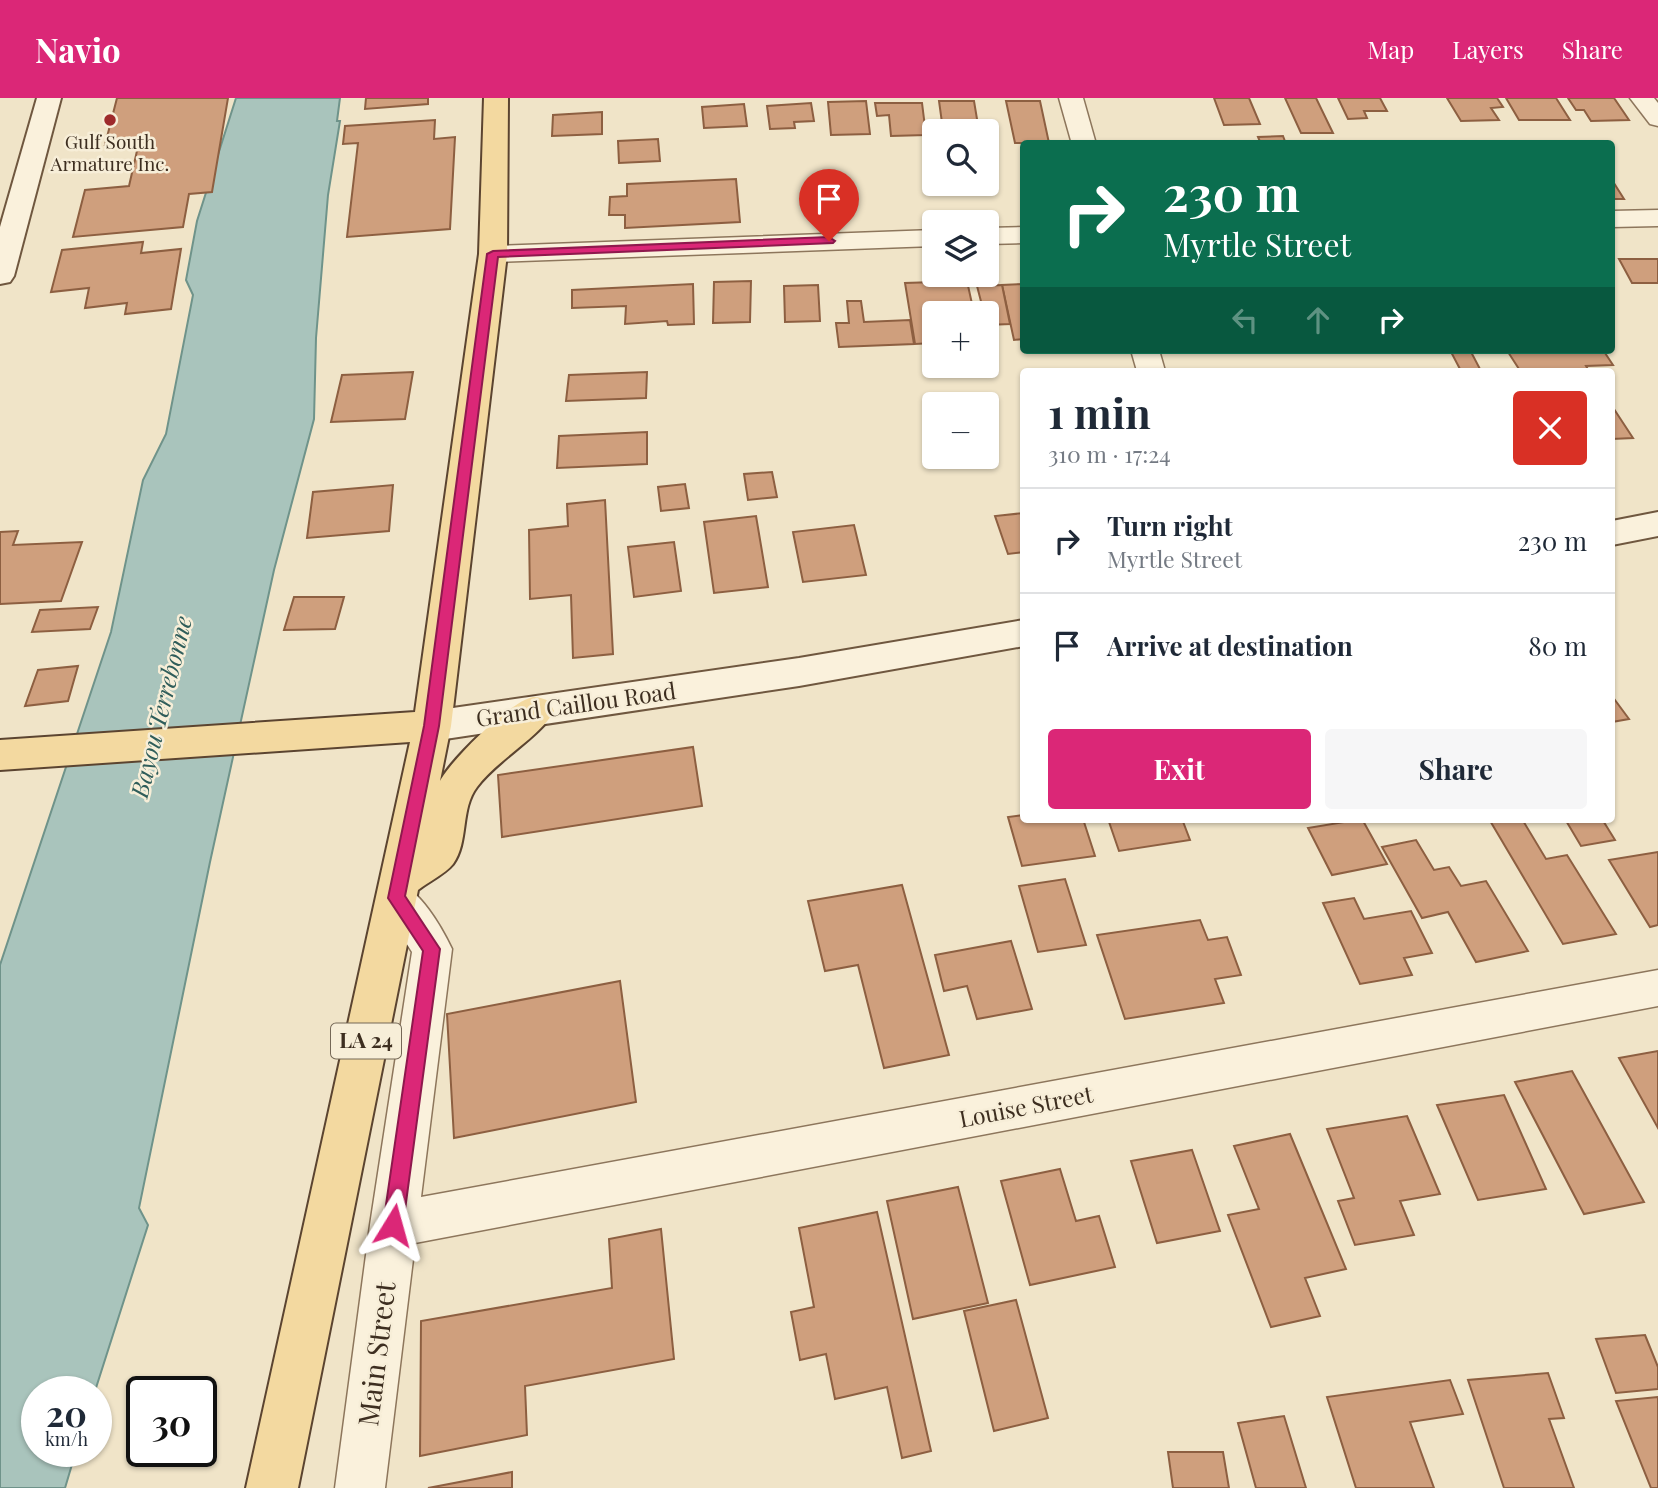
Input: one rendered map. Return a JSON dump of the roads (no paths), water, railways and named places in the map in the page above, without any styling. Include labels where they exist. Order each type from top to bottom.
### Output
[{"type":"main road","points":[[0,276],[8,222],[49,98]]},
{"type":"main road","name":"LA 24","points":[[272,1488],[432,726],[493,254],[496,98]]},
{"type":"main road","points":[[1615,532],[1657,525]]},
{"type":"main road","name":"Grand Caillou Road","points":[[0,755],[432,726],[799,672],[1020,635]]},
{"type":"main road","points":[[398,889],[438,853],[446,815],[456,786],[483,754],[536,711]]},
{"type":"street","points":[[1071,98],[1083,140]]},
{"type":"street","points":[[1642,98],[1658,119]]},
{"type":"street","points":[[1615,219],[1658,218]]},
{"type":"street","points":[[999,236],[1020,235]]},
{"type":"street","points":[[493,254],[922,238]]},
{"type":"street","name":"Main Street","points":[[360,1488],[393,1225],[432,949],[398,889]]},
{"type":"street","name":"Louise Street","points":[[393,1225],[1658,988]]},
{"type":"water","name":"Bayou Terrebonne","points":[[236,98],[340,98],[337,121],[340,121],[328,195],[316,338],[314,419],[274,570],[210,862],[139,1208],[148,1225],[100,1376],[21,1376],[21,1467],[71,1467],[65,1488],[0,1488],[0,965],[111,632],[143,480],[166,434],[193,295],[186,280],[197,221]]},
{"type":"place","name":"Gulf South Armature Inc.","points":[[110,120]]}]
